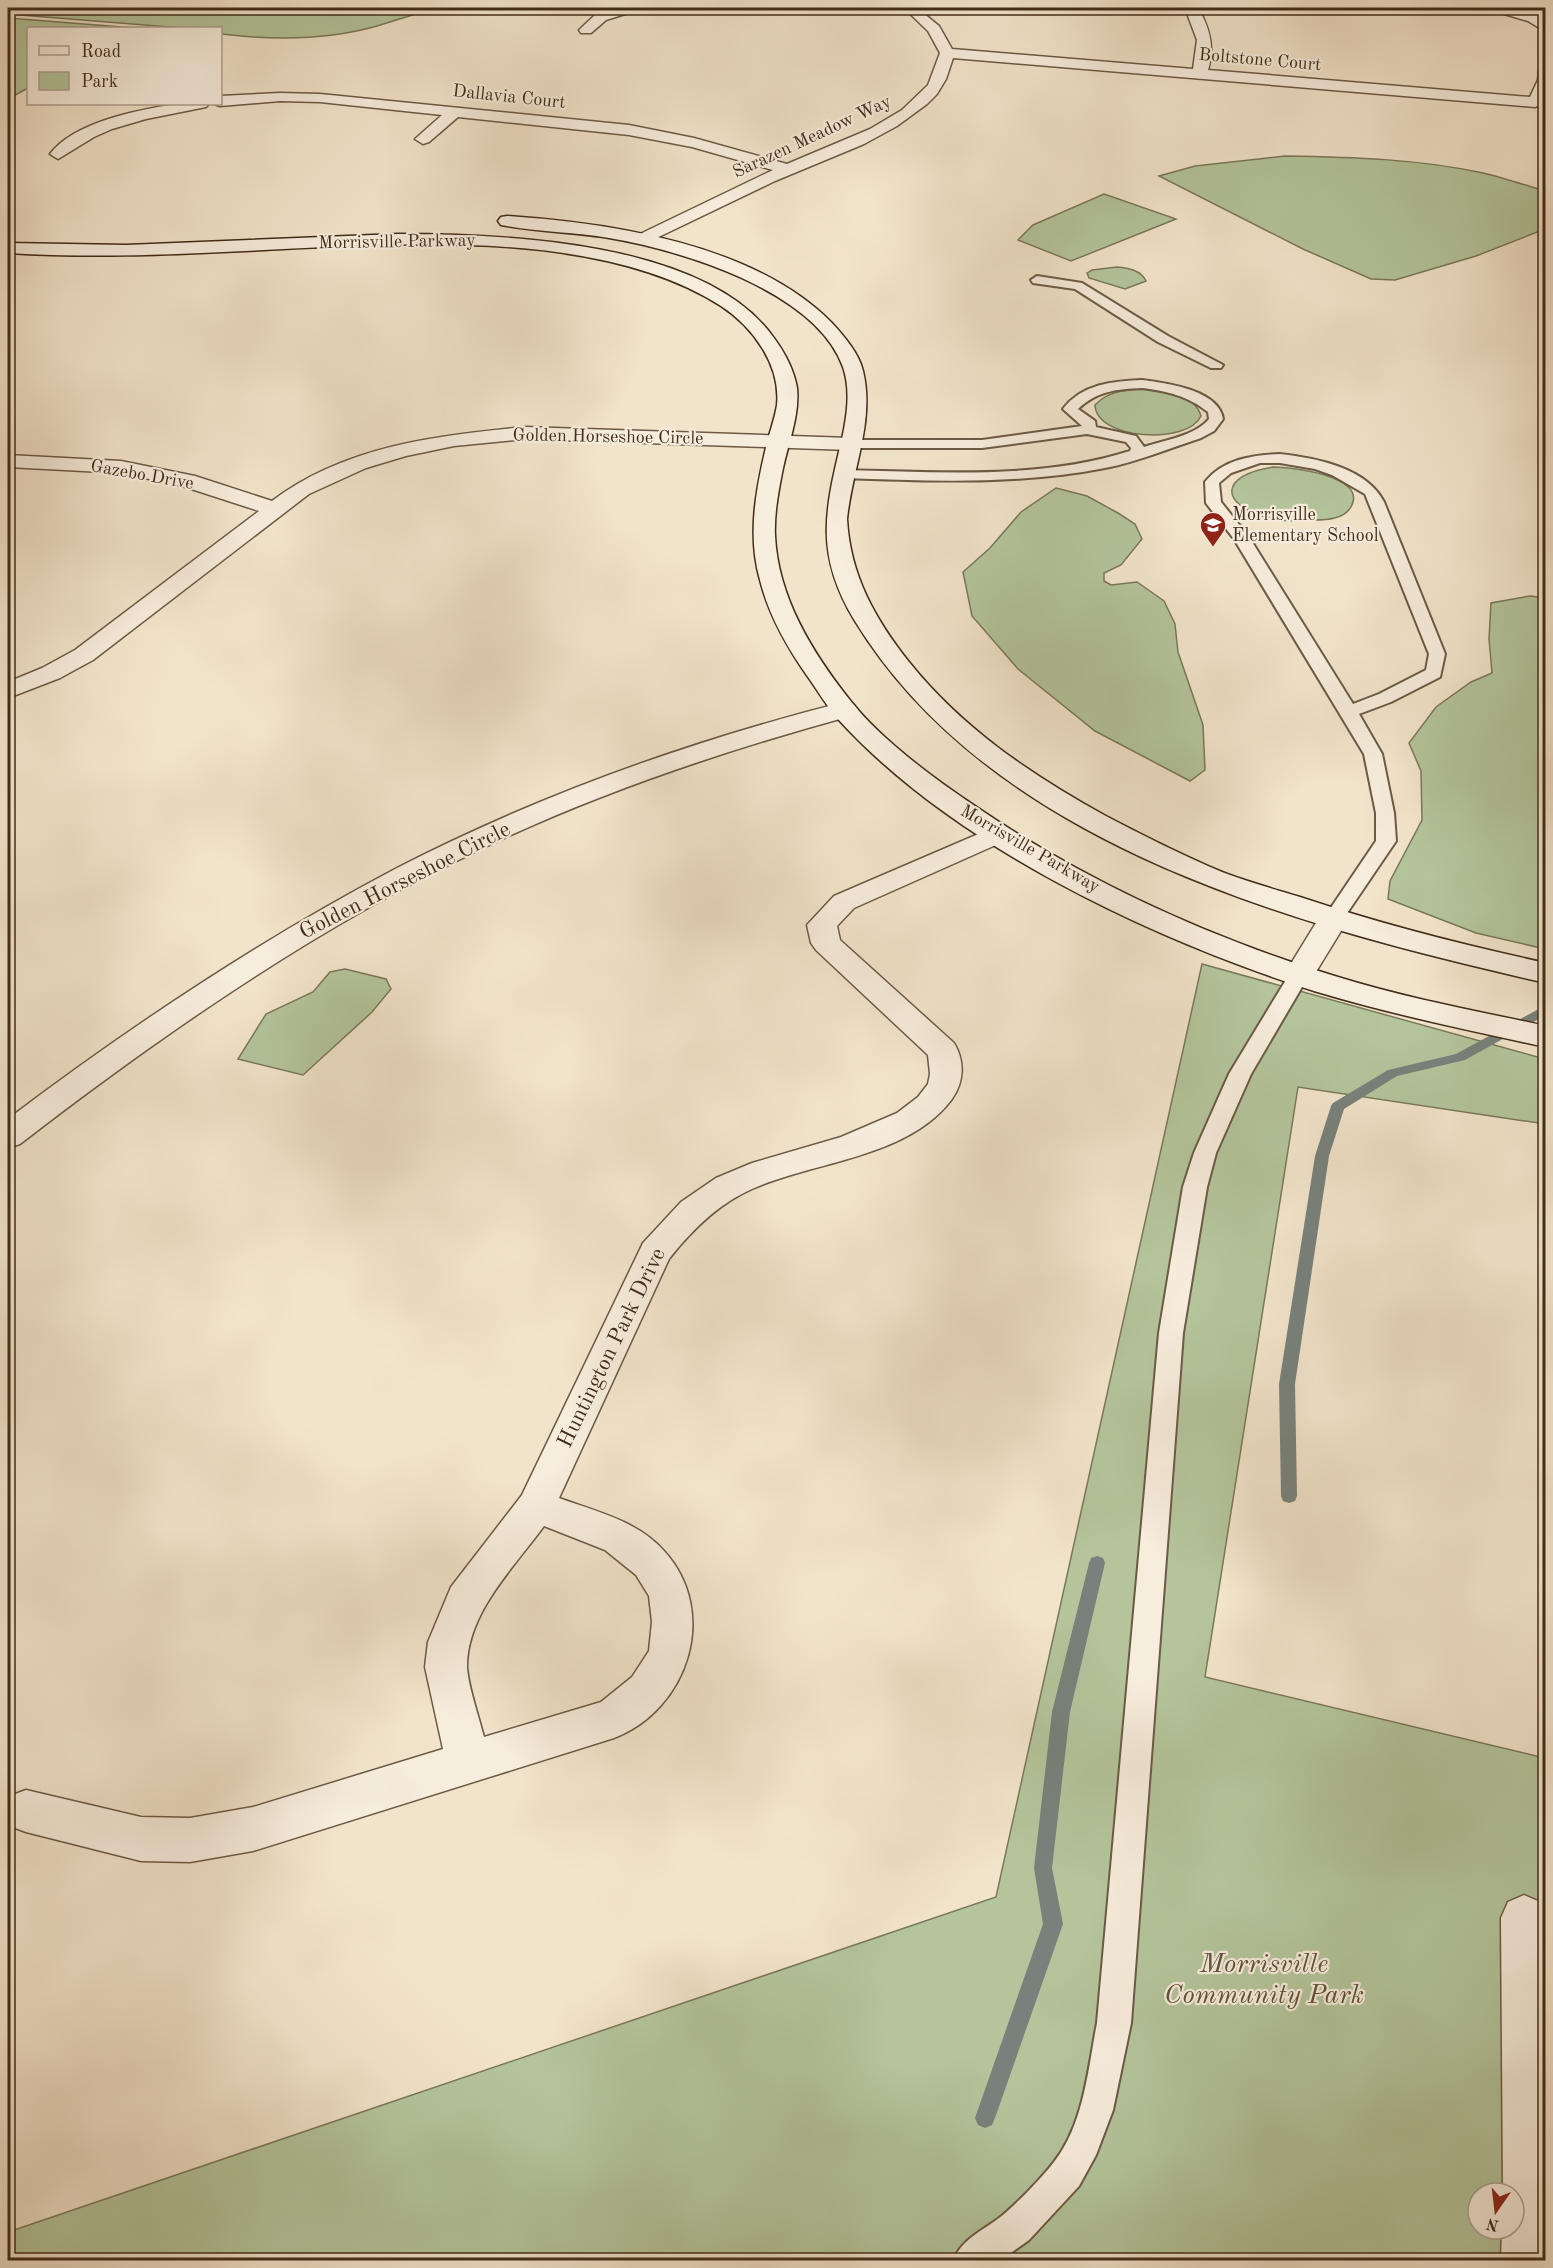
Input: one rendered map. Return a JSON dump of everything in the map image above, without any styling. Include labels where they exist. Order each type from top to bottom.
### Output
[{"type":"street","points":[[585,30],[601,17],[630,8]]},
{"type":"street","points":[[910,8],[934,29],[947,53]]},
{"type":"street","points":[[1192,8],[1206,41],[1205,58],[1199,74]]},
{"type":"street","points":[[1499,8],[1533,18],[1545,28]]},
{"type":"street","name":"Boltstone Court","points":[[947,53],[1535,102],[1545,80],[1545,71]]},
{"type":"street","name":"Sarazen Meadow Way","points":[[644,239],[789,169],[868,136],[911,110],[939,82],[947,53]]},
{"type":"street","name":"Dallavia Court","points":[[222,101],[301,97],[594,125],[663,136],[789,169]]},
{"type":"street","points":[[58,154],[70,142],[89,132],[157,112],[196,105]]},
{"type":"street","points":[[423,139],[456,111]]},
{"type":"street","name":"Morrisville Parkway","points":[[86,230],[171,229],[402,219]]},
{"type":"street","name":"Morrisville Parkway","points":[[484,219],[572,227],[644,239],[694,254],[736,270],[792,298],[838,340],[856,381],[858,402],[837,504],[840,558],[850,592],[874,633],[909,678],[939,711],[1016,774],[1121,836],[1214,878],[1334,918],[1545,973]]},
{"type":"street","name":"Morrisville Parkway","points":[[8,248],[150,250],[427,238],[499,241],[595,254],[687,281],[729,303],[750,319],[770,344],[780,364],[788,398],[777,443],[764,529],[767,564],[779,605],[800,648],[845,710],[939,794],[997,834],[1078,880],[1203,938],[1299,975],[1364,994],[1545,1037]]},
{"type":"street","name":"Golden Horseshoe Circle","points":[[8,691],[51,673],[84,655],[273,508],[301,489],[358,463],[403,450],[454,440],[544,433],[850,444]]},
{"type":"street","name":"Gazebo Drive","points":[[8,461],[121,467],[187,481],[273,508]]},
{"type":"street","name":"Golden Horseshoe Circle","points":[[8,1136],[132,1043],[296,937],[469,844],[595,789],[720,746],[845,710]]},
{"type":"street","name":"Huntington Park Drive","points":[[468,1762],[446,1667],[448,1642],[466,1600],[536,1506],[655,1252],[677,1224],[706,1198],[741,1180],[898,1128],[934,1102],[944,1085],[946,1068],[943,1051],[825,942],[822,925],[844,902],[997,834]]},
{"type":"street","points":[[1299,975],[1334,918]]},
{"type":"street","points":[[26,1811],[141,1839],[190,1840],[253,1828],[614,1718],[647,1691],[669,1656],[673,1622],[669,1592],[650,1563],[619,1538],[536,1506]]},
{"type":"street","points":[[1524,1918],[1529,2206],[1527,2260]]},
{"type":"lane","points":[[1037,280],[1078,286],[1163,339],[1216,365]]},
{"type":"lane","points":[[844,474],[944,477],[1016,475],[1105,464],[1196,435],[1209,428],[1216,419],[1215,411],[1200,397],[1182,390],[1141,384],[1122,385],[1096,389],[1074,403],[1070,409],[1090,424],[1087,430]]},
{"type":"lane","points":[[850,444],[982,444],[1087,430],[1131,439],[1138,448],[1137,453]]},
{"type":"lane","points":[[1334,918],[1386,841],[1385,813],[1373,754],[1241,537],[1214,503],[1212,482],[1220,472],[1251,460],[1292,459],[1320,465],[1346,476],[1369,490],[1376,502],[1437,654],[1434,673],[1385,698],[1349,712]]},
{"type":"lane","points":[[972,2260],[1016,2227],[1067,2174],[1084,2143],[1096,2110],[1114,2023],[1171,1334],[1195,1188],[1205,1153],[1240,1074],[1299,975]]},
{"type":"green space","points":[[8,8],[440,8],[358,31],[279,38],[222,34],[222,27],[170,27],[8,14]]},
{"type":"green space","points":[[8,18],[122,27],[27,27],[27,89],[8,99]]},
{"type":"green space","points":[[1285,156],[1410,162],[1459,168],[1499,177],[1545,191],[1545,229],[1476,256],[1395,280],[1371,279],[1303,249],[1159,176],[1195,166]]},
{"type":"green space","points":[[1104,194],[1176,219],[1071,261],[1018,240],[1033,225]]},
{"type":"green space","points":[[1117,267],[1138,272],[1146,281],[1125,289],[1089,278],[1087,273],[1092,270]]},
{"type":"green space","points":[[1144,389],[1169,392],[1185,398],[1192,402],[1201,416],[1193,425],[1179,431],[1162,434],[1126,432],[1110,426],[1099,417],[1095,405],[1100,400],[1111,394]]},
{"type":"green space","points":[[1273,467],[1309,471],[1338,480],[1349,487],[1353,496],[1351,507],[1344,514],[1335,518],[1291,521],[1268,518],[1240,505],[1234,498],[1232,490],[1235,483],[1243,476]]},
{"type":"green space","points":[[1056,488],[1087,496],[1118,513],[1135,524],[1142,539],[1121,565],[1104,573],[1104,581],[1111,585],[1137,582],[1164,601],[1175,624],[1178,652],[1203,725],[1205,770],[1190,781],[1095,731],[1018,669],[972,616],[963,572],[990,548],[1021,512]]},
{"type":"green space","points":[[1530,596],[1546,598],[1545,949],[1476,933],[1388,899],[1390,881],[1422,820],[1421,771],[1409,743],[1436,707],[1471,682],[1492,673],[1489,639],[1491,603]]},
{"type":"green space","name":"Morrisville Community Park","points":[[1202,964],[1545,1059],[1545,1124],[1298,1087],[1205,1677],[1545,1758],[1545,2260],[8,2260],[8,2232],[996,1897]]},
{"type":"green space","points":[[345,969],[386,979],[391,989],[372,1012],[303,1075],[238,1059],[266,1014],[313,992],[330,972]]},
{"type":"waterway","points":[[1289,1496],[1287,1384],[1322,1156],[1338,1106],[1393,1073],[1460,1057],[1546,1009]]},
{"type":"waterway","points":[[985,2118],[1053,1924],[1043,1868],[1061,1712],[1097,1563]]},
{"type":"place","name":"Morrisville Elementary School","points":[[1213,548]]}]
